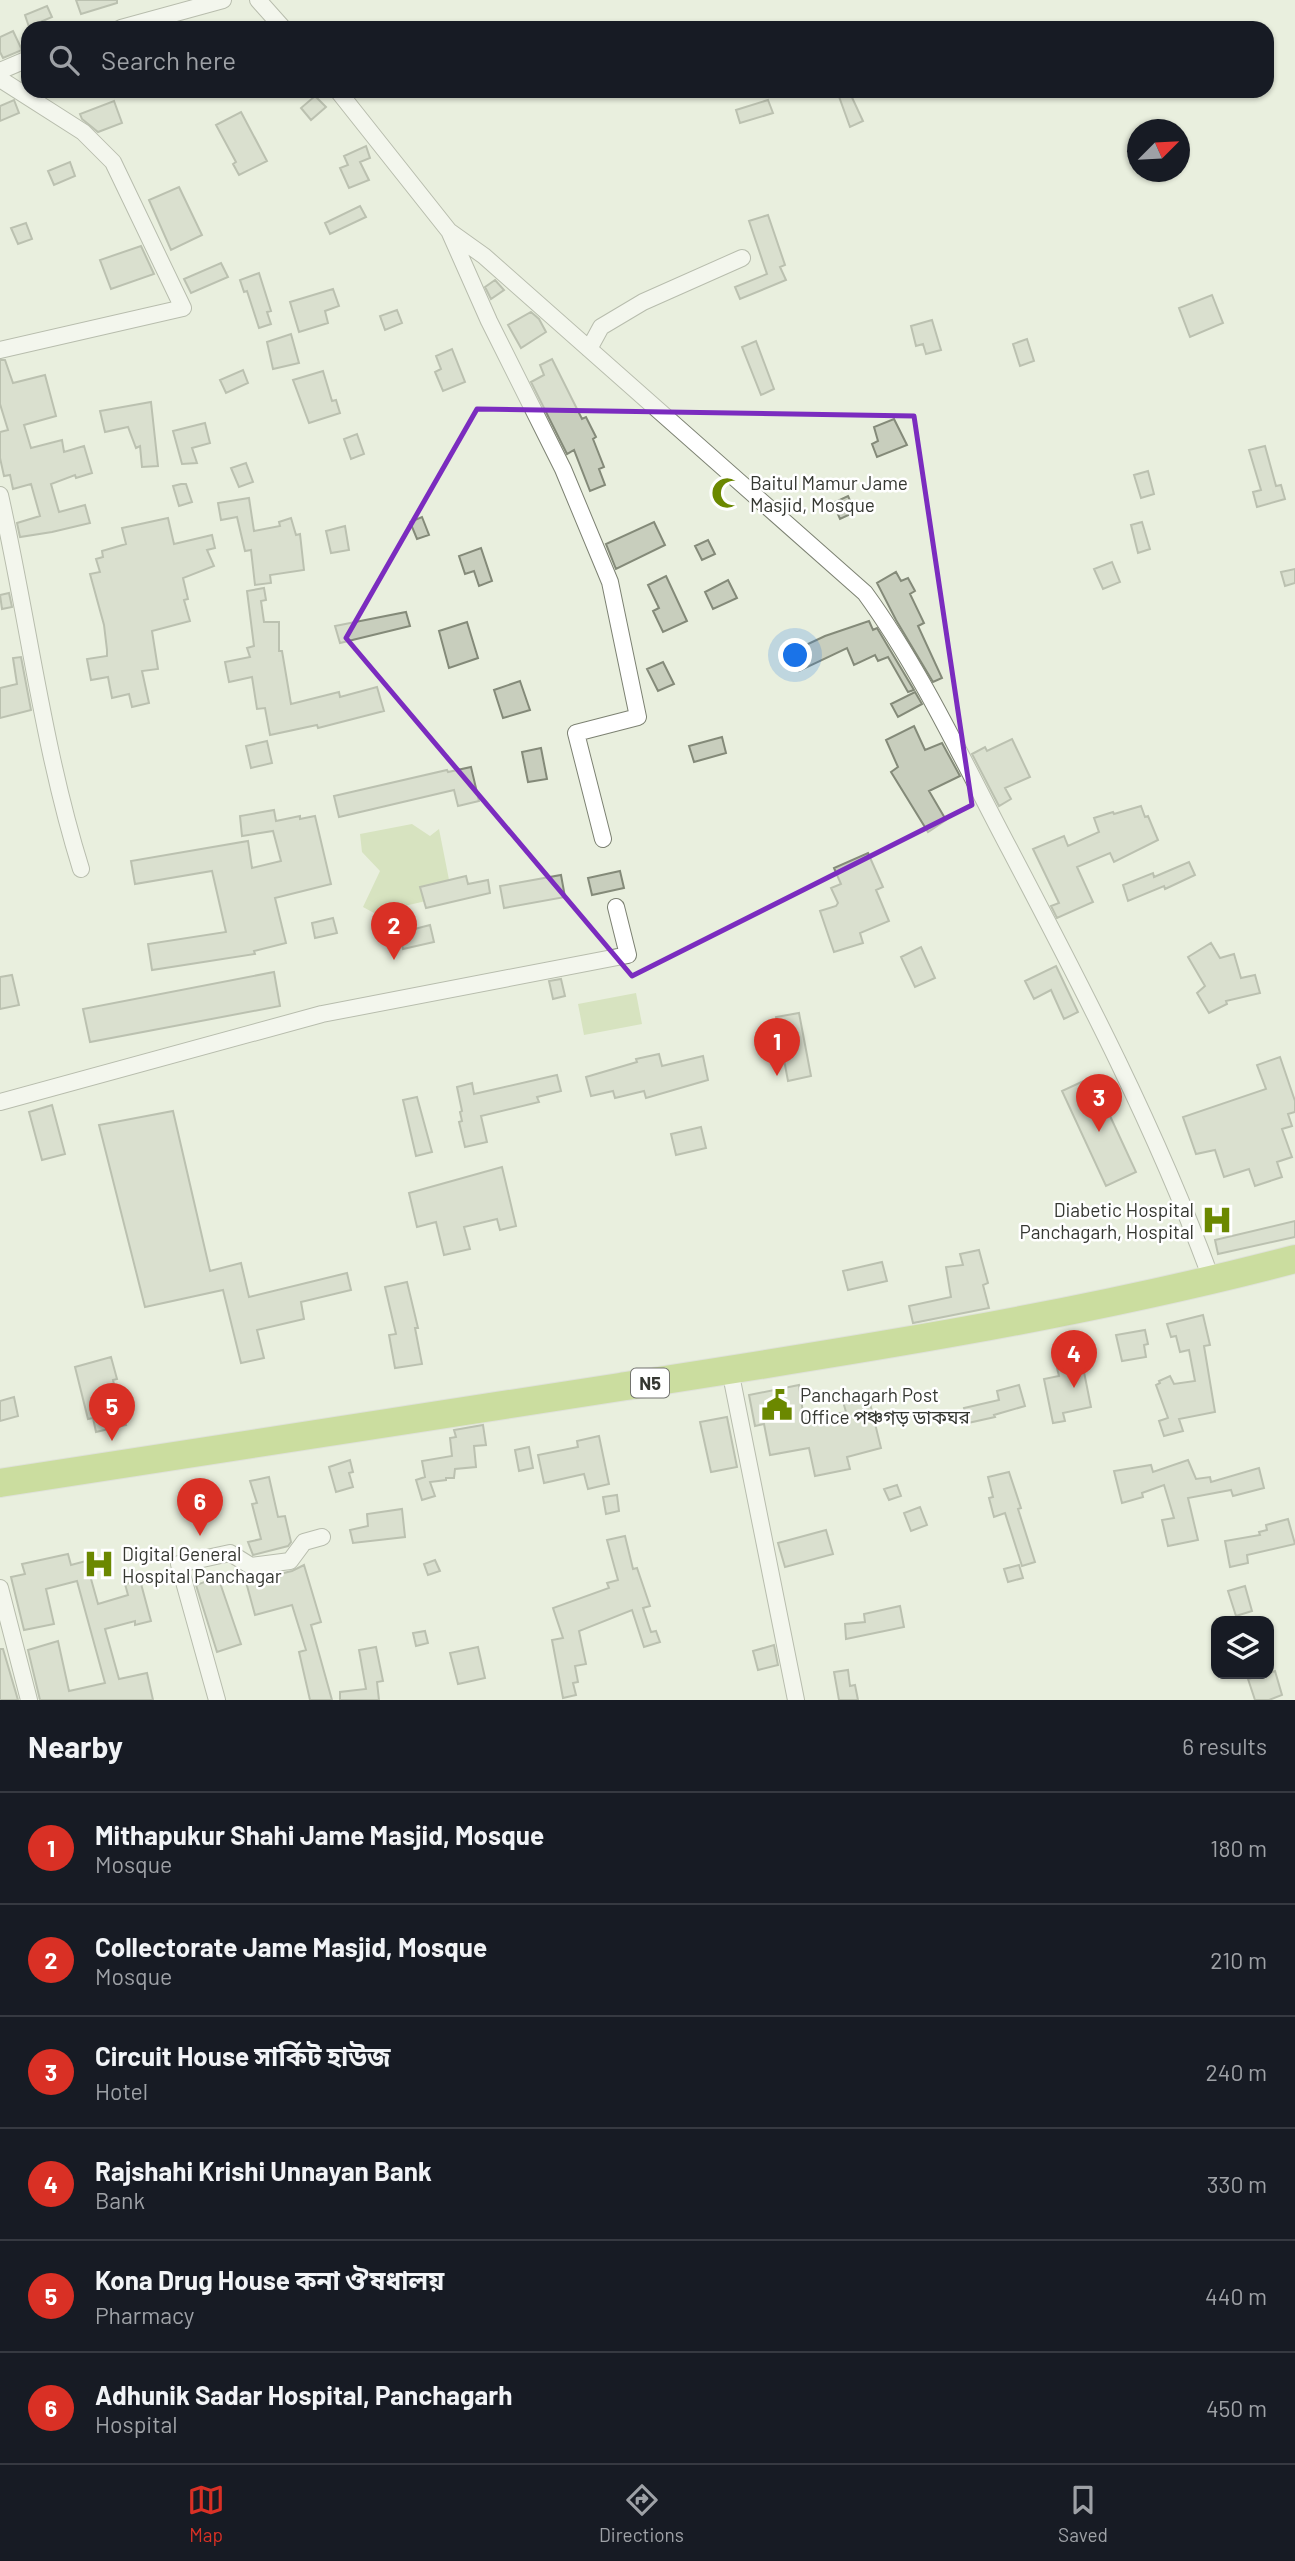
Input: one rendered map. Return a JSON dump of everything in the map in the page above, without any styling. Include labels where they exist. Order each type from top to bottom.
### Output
[{"type":"highway","name":"N5","points":[[0,1483],[933,1336],[1212,1281],[1295,1259]]},
{"type":"street","points":[[146,21],[223,0]]},
{"type":"street","points":[[258,0],[277,21]]},
{"type":"street","points":[[0,71],[21,62]]},
{"type":"street","points":[[0,79],[21,92]]},
{"type":"street","points":[[0,349],[183,308],[113,162],[83,132],[30,98]]},
{"type":"street","points":[[344,98],[449,231],[489,321],[563,469],[610,582],[638,717],[576,733],[603,839]]},
{"type":"street","points":[[449,231],[484,256],[865,593],[889,625],[1107,1037],[1151,1127],[1192,1224],[1212,1281]]},
{"type":"street","points":[[589,349],[601,327],[612,320],[643,302],[742,258]]},
{"type":"street","points":[[0,495],[20,585],[62,808],[81,869]]},
{"type":"street","points":[[0,1102],[322,1014],[628,955],[616,907]]},
{"type":"street","points":[[730,1370],[796,1700]]},
{"type":"street","points":[[217,1700],[179,1564],[230,1553],[251,1566],[290,1561],[304,1542],[321,1537]]},
{"type":"street","points":[[0,1588],[29,1700]]},
{"type":"highlighted area","points":[[477,409],[914,416],[972,805],[632,976],[346,638]]},
{"type":"green space","points":[[412,824],[430,836],[439,829],[452,895],[374,913],[363,907],[380,871],[362,852],[360,834]]},
{"type":"green space","points":[[636,993],[642,1024],[584,1035],[578,1004]]},
{"type":"building","points":[[76,0],[117,0],[117,3],[81,14]]},
{"type":"building","points":[[47,6],[52,17],[43,21],[27,21],[25,15]]},
{"type":"building","points":[[13,31],[21,50],[3,58],[0,52],[0,37]]},
{"type":"building","points":[[313,98],[317,98],[326,107],[311,120],[301,108]]},
{"type":"building","points":[[840,98],[852,98],[863,121],[850,127]]},
{"type":"building","points":[[14,100],[19,113],[0,121],[0,106]]},
{"type":"building","points":[[768,100],[773,113],[740,123],[736,110]]},
{"type":"building","points":[[114,101],[122,123],[98,132],[82,119],[80,114]]},
{"type":"building","points":[[241,112],[267,161],[239,175],[233,164],[236,162],[216,125]]},
{"type":"building","points":[[366,146],[370,158],[360,162],[369,180],[349,188],[340,168],[348,165],[344,156]]},
{"type":"building","points":[[70,162],[75,176],[54,185],[48,171]]},
{"type":"building","points":[[179,187],[202,235],[171,250],[149,200]]},
{"type":"building","points":[[360,206],[366,217],[330,234],[325,223]]},
{"type":"building","points":[[768,215],[785,265],[780,267],[786,280],[740,299],[735,287],[767,274],[749,221]]},
{"type":"building","points":[[26,223],[32,239],[18,244],[11,228]]},
{"type":"building","points":[[141,246],[154,274],[111,289],[100,260]]},
{"type":"building","points":[[221,263],[228,277],[191,293],[184,279]]},
{"type":"building","points":[[259,273],[271,311],[267,312],[271,324],[259,328],[247,291],[244,292],[240,280]]},
{"type":"building","points":[[495,280],[504,290],[491,299],[485,287]]},
{"type":"building","points":[[333,289],[339,306],[325,311],[328,323],[299,332],[290,302]]},
{"type":"building","points":[[1212,295],[1223,323],[1190,337],[1179,308]]},
{"type":"building","points":[[397,310],[402,323],[385,330],[380,316]]},
{"type":"building","points":[[531,312],[539,319],[546,332],[521,348],[508,325]]},
{"type":"building","points":[[932,320],[941,350],[926,354],[923,344],[916,346],[911,326]]},
{"type":"building","points":[[291,334],[299,363],[273,369],[267,342]]},
{"type":"building","points":[[1027,339],[1034,361],[1020,366],[1013,344]]},
{"type":"building","points":[[756,341],[774,389],[761,395],[742,347]]},
{"type":"building","points":[[452,349],[465,382],[443,391],[435,372],[441,369],[436,356]]},
{"type":"building","points":[[552,359],[582,419],[586,417],[596,437],[593,439],[604,467],[599,469],[605,485],[590,491],[574,450],[567,454],[531,382],[544,375],[540,365]]},
{"type":"building","points":[[0,360],[5,360],[13,383],[45,375],[56,416],[24,425],[31,448],[62,440],[64,452],[84,446],[92,473],[76,478],[75,475],[51,484],[59,512],[85,505],[90,523],[20,537],[17,523],[40,516],[31,484],[13,489],[10,475],[4,476],[0,458],[0,432],[8,430],[0,404]]},
{"type":"building","points":[[243,370],[248,383],[226,393],[220,380]]},
{"type":"building","points":[[323,371],[332,401],[336,400],[340,413],[309,423],[293,380]]},
{"type":"building","points":[[151,402],[158,466],[142,467],[140,446],[136,448],[128,427],[105,432],[100,411]]},
{"type":"building","points":[[894,419],[907,445],[877,457],[872,444],[878,441],[874,427]]},
{"type":"building","points":[[205,423],[210,443],[192,448],[197,463],[182,464],[173,431]]},
{"type":"building","points":[[357,434],[364,454],[351,459],[344,439]]},
{"type":"building","points":[[1265,446],[1276,486],[1281,485],[1285,499],[1257,507],[1253,492],[1261,490],[1249,450]]},
{"type":"building","points":[[246,463],[253,482],[239,487],[231,468]]},
{"type":"building","points":[[1148,471],[1154,494],[1141,498],[1134,475]]},
{"type":"building","points":[[186,484],[192,502],[179,506],[173,486]]},
{"type":"building","points":[[848,496],[855,512],[840,519],[833,503]]},
{"type":"building","points":[[249,498],[254,531],[280,526],[279,522],[291,518],[296,535],[300,534],[304,570],[270,575],[271,583],[255,585],[251,550],[245,551],[237,517],[221,520],[218,503]]},
{"type":"building","points":[[422,517],[429,535],[417,539],[410,522]]},
{"type":"building","points":[[168,518],[174,544],[212,535],[215,548],[207,550],[214,566],[183,578],[188,599],[184,600],[190,621],[152,631],[158,669],[142,671],[149,703],[132,707],[129,694],[112,698],[108,677],[91,680],[87,659],[107,656],[107,650],[104,625],[90,574],[100,572],[96,559],[103,557],[102,551],[126,544],[122,528]]},
{"type":"building","points":[[654,522],[665,545],[616,569],[606,544]]},
{"type":"building","points":[[1142,522],[1150,549],[1138,553],[1131,525]]},
{"type":"building","points":[[345,526],[349,550],[331,553],[326,531]]},
{"type":"building","points":[[708,540],[715,554],[702,560],[695,546]]},
{"type":"building","points":[[481,548],[492,581],[479,586],[474,571],[465,574],[459,556]]},
{"type":"building","points":[[1112,562],[1120,582],[1103,589],[1094,569]]},
{"type":"building","points":[[1295,569],[1295,583],[1285,586],[1281,572]]},
{"type":"building","points":[[896,572],[901,581],[908,578],[915,591],[910,594],[924,623],[918,626],[942,678],[933,682],[877,583]]},
{"type":"building","points":[[666,576],[687,621],[663,632],[653,611],[659,608],[648,585]]},
{"type":"building","points":[[728,580],[737,598],[713,609],[705,592]]},
{"type":"building","points":[[264,588],[266,600],[261,601],[264,622],[279,622],[279,651],[282,651],[291,704],[339,692],[340,697],[377,687],[384,711],[318,728],[317,725],[270,735],[265,708],[257,709],[252,677],[229,682],[225,662],[250,657],[247,648],[254,646],[247,591]]},
{"type":"building","points":[[9,593],[12,607],[2,609],[0,595]]},
{"type":"building","points":[[406,612],[410,626],[340,643],[335,626]]},
{"type":"building","points":[[869,621],[873,630],[877,628],[914,690],[908,692],[888,657],[878,661],[875,655],[854,665],[847,648],[799,671],[791,652],[825,636]]},
{"type":"building","points":[[467,622],[478,658],[449,668],[439,631]]},
{"type":"building","points":[[21,657],[31,710],[0,718],[0,688],[17,684],[13,658]]},
{"type":"building","points":[[663,662],[674,684],[658,691],[647,669]]},
{"type":"building","points":[[520,681],[530,710],[503,718],[494,690]]},
{"type":"building","points":[[915,692],[922,704],[898,717],[891,704]]},
{"type":"building","points":[[914,726],[925,750],[942,743],[960,776],[929,791],[946,820],[928,832],[891,772],[898,767],[886,740]]},
{"type":"building","points":[[722,737],[726,753],[694,762],[689,746]]},
{"type":"building","points":[[1012,739],[1030,777],[1005,788],[1011,799],[999,806],[972,754],[985,747],[987,751]]},
{"type":"building","points":[[267,741],[272,763],[251,768],[246,746]]},
{"type":"building","points":[[541,748],[547,779],[528,782],[522,752]]},
{"type":"building","points":[[471,767],[479,801],[458,806],[454,790],[339,817],[334,796]]},
{"type":"building","points":[[1141,806],[1158,840],[1114,862],[1110,853],[1077,867],[1093,902],[1057,918],[1051,906],[1059,903],[1033,849],[1064,836],[1068,846],[1099,832],[1094,818]]},
{"type":"building","points":[[274,810],[276,821],[315,816],[331,884],[275,898],[286,943],[254,951],[255,954],[152,970],[148,944],[226,932],[212,871],[135,884],[131,861],[248,841],[252,868],[281,861],[273,831],[242,836],[240,816]]},
{"type":"building","points":[[868,853],[883,887],[876,890],[889,921],[860,933],[863,943],[834,952],[820,911],[838,903],[831,888],[841,884],[834,868]]},
{"type":"building","points":[[1189,862],[1195,875],[1165,889],[1164,886],[1128,901],[1123,885],[1153,873],[1154,877]]},
{"type":"building","points":[[620,871],[624,888],[592,895],[588,878]]},
{"type":"building","points":[[561,875],[565,897],[504,908],[500,886]]},
{"type":"building","points":[[466,876],[468,884],[488,880],[490,893],[426,908],[420,887]]},
{"type":"building","points":[[333,918],[337,933],[315,938],[312,923]]},
{"type":"building","points":[[430,925],[434,942],[403,949],[399,933]]},
{"type":"building","points":[[1211,943],[1220,958],[1234,954],[1241,978],[1255,975],[1260,993],[1226,1001],[1227,1004],[1209,1013],[1197,993],[1205,986],[1188,957]]},
{"type":"building","points":[[921,947],[935,978],[915,987],[901,957]]},
{"type":"building","points":[[1056,966],[1078,1012],[1064,1019],[1051,990],[1034,999],[1025,981]]},
{"type":"building","points":[[274,972],[280,1006],[90,1042],[83,1009]]},
{"type":"building","points":[[12,975],[19,1005],[0,1009],[0,977]]},
{"type":"building","points":[[561,979],[565,996],[553,999],[549,981]]},
{"type":"building","points":[[799,1013],[811,1076],[788,1081],[776,1017]]},
{"type":"building","points":[[659,1054],[662,1066],[703,1056],[708,1080],[646,1098],[644,1091],[615,1098],[613,1091],[591,1096],[586,1077],[637,1062],[636,1059]]},
{"type":"building","points":[[1280,1057],[1295,1101],[1295,1112],[1288,1114],[1292,1126],[1282,1129],[1292,1157],[1277,1162],[1282,1177],[1255,1186],[1249,1169],[1224,1177],[1215,1150],[1196,1154],[1183,1117],[1266,1089],[1257,1065]]},
{"type":"building","points":[[557,1075],[561,1091],[537,1097],[539,1102],[481,1116],[487,1142],[465,1147],[459,1122],[462,1121],[462,1111],[457,1087],[472,1083],[474,1094]]},
{"type":"building","points":[[1092,1077],[1136,1172],[1106,1186],[1062,1091]]},
{"type":"building","points":[[417,1097],[432,1152],[416,1156],[403,1100]]},
{"type":"building","points":[[52,1105],[65,1154],[42,1160],[29,1112]]},
{"type":"building","points":[[173,1111],[210,1271],[241,1263],[249,1297],[347,1273],[351,1290],[301,1302],[304,1319],[257,1330],[264,1358],[241,1363],[223,1290],[145,1307],[99,1125]]},
{"type":"building","points":[[701,1127],[706,1148],[676,1155],[671,1134]]},
{"type":"building","points":[[502,1167],[516,1226],[500,1230],[497,1219],[464,1227],[470,1249],[444,1255],[436,1222],[417,1227],[409,1193]]},
{"type":"building","points":[[1295,1221],[1295,1237],[1218,1254],[1215,1240]]},
{"type":"building","points":[[979,1250],[988,1283],[983,1285],[989,1308],[913,1323],[909,1306],[951,1297],[946,1267],[963,1265],[960,1254]]},
{"type":"building","points":[[882,1262],[887,1281],[848,1290],[843,1271]]},
{"type":"building","points":[[407,1282],[418,1328],[415,1328],[422,1364],[395,1368],[389,1335],[396,1334],[385,1287]]},
{"type":"building","points":[[1203,1315],[1210,1345],[1204,1346],[1215,1412],[1179,1419],[1183,1431],[1164,1436],[1159,1421],[1168,1418],[1156,1385],[1170,1376],[1174,1384],[1195,1381],[1189,1350],[1180,1352],[1176,1336],[1171,1337],[1167,1324]]},
{"type":"building","points":[[1145,1330],[1148,1344],[1144,1345],[1146,1357],[1122,1361],[1116,1335]]},
{"type":"building","points":[[111,1357],[117,1379],[113,1380],[126,1425],[96,1432],[93,1418],[88,1419],[75,1367]]},
{"type":"building","points":[[1082,1362],[1091,1407],[1063,1413],[1065,1421],[1053,1423],[1044,1379],[1059,1376],[1057,1368]]},
{"type":"building","points":[[799,1385],[804,1420],[846,1412],[842,1398],[867,1391],[881,1448],[847,1457],[850,1469],[815,1476],[809,1448],[770,1455],[764,1424],[755,1426],[749,1395]]},
{"type":"building","points":[[1019,1385],[1025,1406],[968,1423],[964,1408],[999,1400],[997,1391]]},
{"type":"building","points":[[14,1397],[18,1416],[0,1421],[0,1401]]},
{"type":"building","points":[[727,1417],[737,1467],[711,1472],[700,1422]]},
{"type":"building","points":[[483,1425],[486,1445],[474,1446],[476,1467],[455,1469],[454,1478],[430,1482],[435,1496],[422,1500],[416,1480],[425,1477],[422,1461],[452,1456],[450,1438],[456,1437],[454,1430]]},
{"type":"building","points":[[599,1436],[609,1484],[588,1489],[584,1474],[544,1483],[538,1455],[578,1447],[577,1441]]},
{"type":"building","points":[[529,1447],[533,1468],[519,1471],[515,1450]]},
{"type":"building","points":[[350,1460],[353,1472],[349,1473],[353,1487],[336,1492],[329,1467]]},
{"type":"building","points":[[1188,1460],[1196,1479],[1210,1477],[1211,1482],[1259,1468],[1264,1488],[1233,1496],[1231,1490],[1188,1498],[1198,1540],[1168,1546],[1162,1520],[1174,1518],[1164,1485],[1142,1493],[1143,1497],[1122,1503],[1114,1471],[1151,1465],[1153,1472]]},
{"type":"building","points":[[1009,1472],[1035,1562],[1022,1566],[1005,1513],[994,1517],[989,1498],[993,1497],[988,1477]]},
{"type":"building","points":[[269,1477],[278,1517],[285,1516],[291,1542],[288,1546],[253,1555],[248,1542],[261,1539],[252,1504],[257,1503],[250,1481]]},
{"type":"building","points":[[897,1485],[901,1496],[889,1500],[884,1489]]},
{"type":"building","points":[[617,1495],[619,1511],[606,1514],[603,1497]]},
{"type":"building","points":[[920,1507],[927,1525],[911,1531],[904,1513]]},
{"type":"building","points":[[402,1509],[405,1537],[353,1543],[350,1530],[368,1526],[367,1514]]},
{"type":"building","points":[[1288,1519],[1295,1544],[1247,1555],[1248,1563],[1230,1567],[1225,1541],[1260,1535],[1259,1532],[1267,1530],[1266,1525]]},
{"type":"building","points":[[826,1530],[833,1554],[785,1567],[778,1543]]},
{"type":"building","points":[[625,1536],[633,1569],[637,1568],[650,1606],[643,1608],[651,1632],[656,1631],[660,1642],[644,1647],[632,1610],[579,1631],[586,1664],[575,1666],[578,1682],[573,1683],[576,1695],[563,1698],[552,1640],[563,1638],[553,1608],[609,1588],[607,1583],[618,1580],[607,1540]]},
{"type":"building","points":[[68,1554],[71,1565],[86,1561],[98,1604],[128,1595],[125,1584],[140,1580],[151,1621],[135,1625],[135,1621],[105,1629],[119,1679],[147,1673],[153,1700],[40,1700],[28,1650],[58,1641],[69,1691],[105,1683],[77,1581],[46,1589],[54,1624],[24,1630],[11,1577],[25,1574],[22,1564]]},
{"type":"building","points":[[435,1560],[440,1571],[428,1575],[424,1564]]},
{"type":"building","points":[[304,1565],[321,1622],[311,1625],[332,1700],[310,1700],[299,1652],[306,1650],[292,1605],[255,1615],[246,1582],[292,1571]]},
{"type":"building","points":[[1019,1565],[1023,1578],[1008,1582],[1004,1569]]},
{"type":"building","points":[[218,1577],[241,1644],[217,1652],[196,1585]]},
{"type":"building","points":[[1245,1586],[1252,1611],[1236,1616],[1228,1591]]},
{"type":"building","points":[[900,1606],[904,1627],[846,1639],[845,1624],[865,1622],[864,1614]]},
{"type":"building","points":[[425,1631],[428,1643],[416,1646],[413,1633]]},
{"type":"building","points":[[774,1645],[778,1665],[758,1670],[753,1651]]},
{"type":"building","points":[[376,1647],[383,1681],[377,1682],[379,1700],[340,1700],[340,1692],[366,1689],[359,1650]]},
{"type":"building","points":[[478,1647],[485,1678],[458,1684],[450,1653]]},
{"type":"building","points":[[0,1649],[3,1649],[18,1700],[0,1700]]},
{"type":"building","points":[[848,1670],[850,1686],[855,1685],[858,1700],[839,1700],[834,1672]]},
{"type":"building","points":[[1274,1671],[1282,1695],[1269,1700],[1255,1700],[1248,1679],[1274,1679]]},
{"type":"place","name":"Baitul Mamur Jame Masjid, Mosque","points":[[727,493]]},
{"type":"place","name":"Collectorate Jame Masjid, Mosque","points":[[394,960]]},
{"type":"place","name":"Mithapukur Shahi Jame Masjid, Mosque","points":[[777,1076]]},
{"type":"place","name":"Circuit House সার্কিট হাউজ","points":[[1099,1132]]},
{"type":"place","name":"Diabetic Hospital Panchagarh, Hospital","points":[[1217,1220]]},
{"type":"place","name":"Rajshahi Krishi Unnayan Bank","points":[[1074,1388]]},
{"type":"place","name":"Panchagarh Post Office পঞ্চগড় ডাকঘর","points":[[777,1405]]},
{"type":"place","name":"Kona Drug House কনা ঔষধালয়","points":[[112,1441]]},
{"type":"place","name":"Adhunik Sadar Hospital, Panchagarh","points":[[200,1536]]},
{"type":"place","name":"Digital General Hospital Panchagar","points":[[99,1564]]}]
